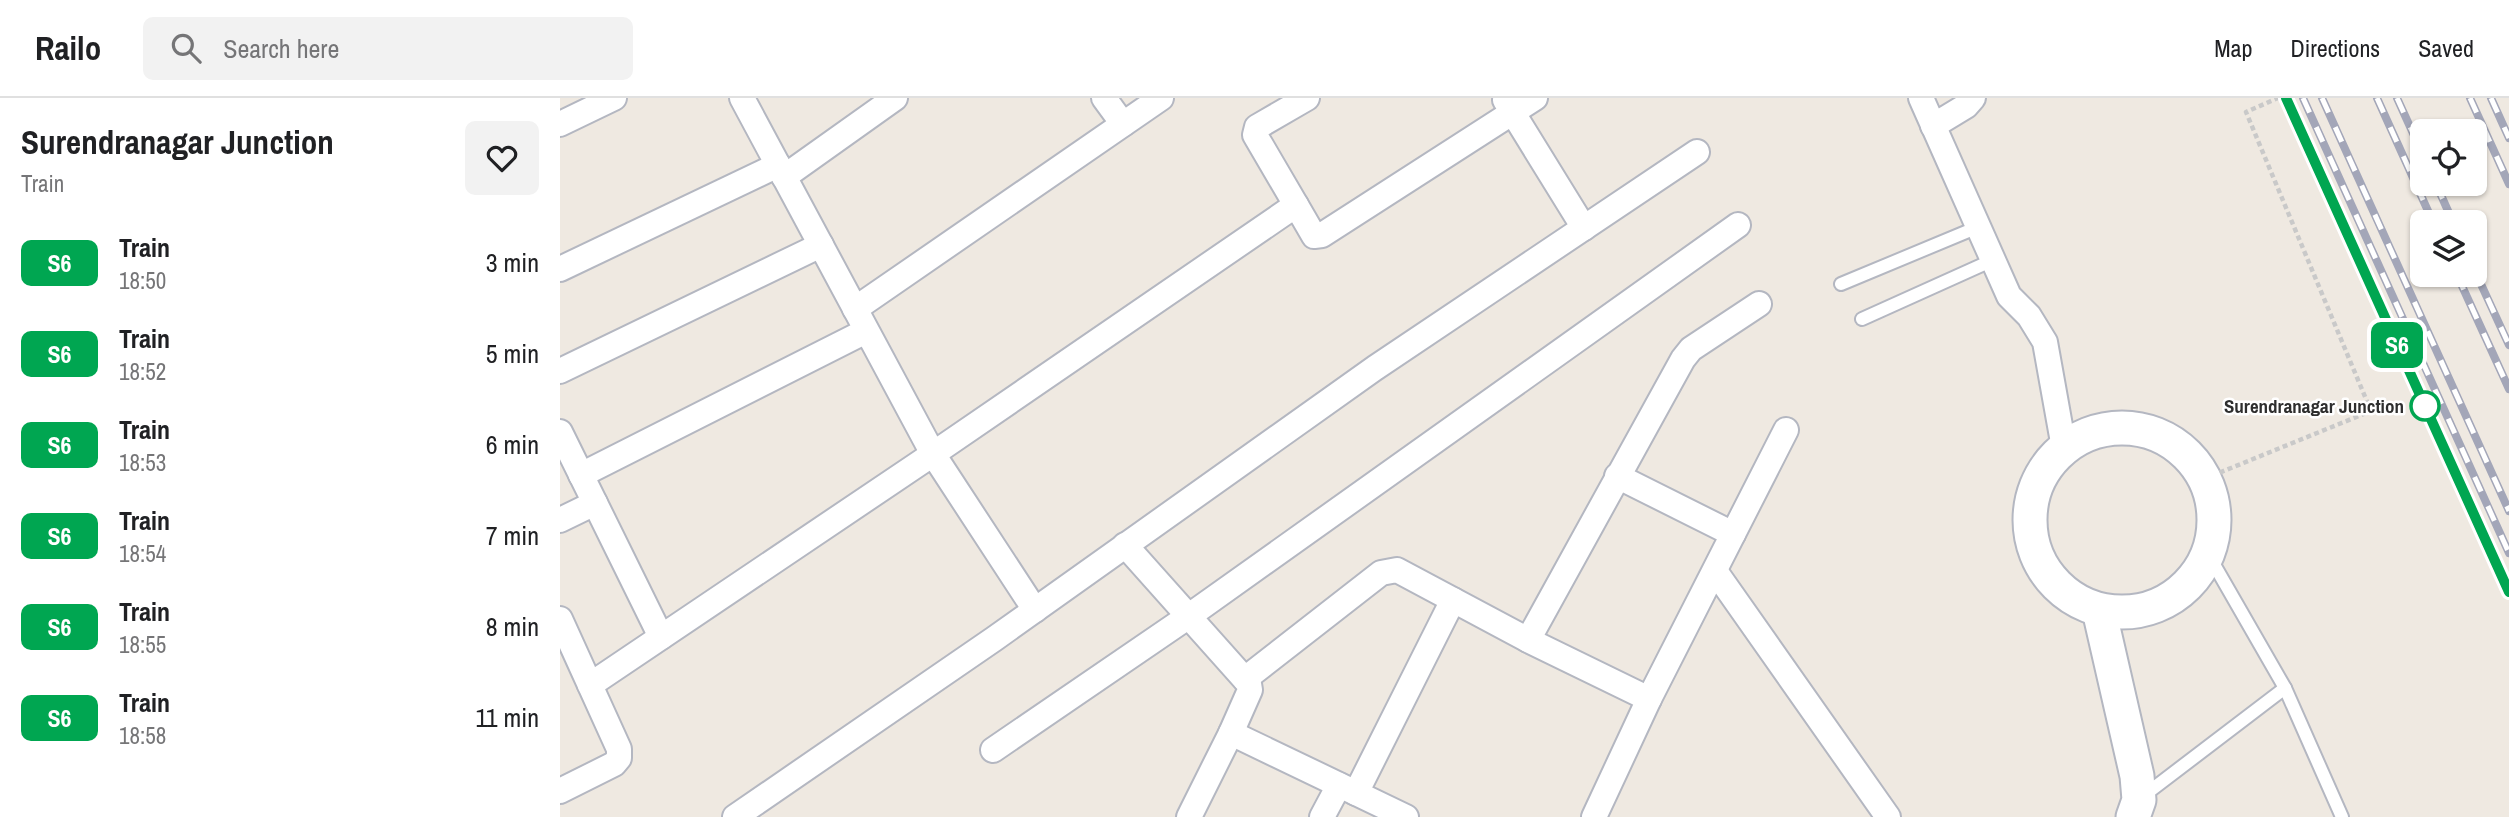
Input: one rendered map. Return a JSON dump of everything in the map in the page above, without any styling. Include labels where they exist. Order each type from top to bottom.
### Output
[{"type":"street","points":[[560,124],[614,98]]},
{"type":"street","points":[[742,98],[933,454],[1035,610]]},
{"type":"street","points":[[560,269],[781,171],[895,98]]},
{"type":"street","points":[[1104,98],[1123,124]]},
{"type":"street","points":[[581,475],[861,320],[1161,98]]},
{"type":"street","points":[[1307,98],[1257,127],[1255,135],[1314,236],[1322,235],[1508,105],[1535,98]]},
{"type":"street","points":[[1921,98],[2009,296],[2029,316],[2045,342],[2064,448]]},
{"type":"street","points":[[1933,126],[1966,106],[1973,98]]},
{"type":"street","points":[[1508,105],[1584,228]]},
{"type":"street","points":[[735,817],[1035,610],[1375,368],[1697,152]]},
{"type":"street","points":[[590,685],[1296,205]]},
{"type":"street","points":[[993,750],[1189,616],[1738,225]]},
{"type":"street","points":[[560,371],[821,244]]},
{"type":"street","points":[[1528,640],[1674,373],[1690,349],[1759,304]]},
{"type":"street","points":[[2125,428],[2157,435],[2185,453],[2204,479],[2212,504],[2214,529],[2208,554],[2190,583],[2164,603],[2132,612],[2099,610],[2068,596],[2052,579],[2045,571],[2031,540],[2030,506],[2042,474],[2064,448],[2093,432],[2125,428]]},
{"type":"street","points":[[1594,817],[1649,699],[1786,430]]},
{"type":"street","points":[[560,432],[662,636]]},
{"type":"street","points":[[1617,476],[1733,534]]},
{"type":"street","points":[[560,520],[595,503]]},
{"type":"street","points":[[1125,545],[1245,679],[1250,690],[1189,817]]},
{"type":"street","points":[[1245,679],[1381,573],[1397,570],[1528,640],[1649,699]]},
{"type":"street","points":[[1715,571],[1888,817]]},
{"type":"street","points":[[1322,817],[1348,789],[1453,600]]},
{"type":"street","points":[[2099,610],[2137,776],[2136,808]]},
{"type":"street","points":[[560,619],[565,646],[590,685],[619,749],[619,758],[614,764],[560,791]]},
{"type":"street","points":[[1231,733],[1406,817]]},
{"type":"lane","points":[[1840,284],[1978,227]]},
{"type":"lane","points":[[1861,319],[1993,260]]},
{"type":"lane","points":[[2208,554],[2285,688],[2342,817]]},
{"type":"lane","points":[[2136,808],[2285,688]]},
{"type":"path","points":[[2204,479],[2371,411],[2246,112],[2278,98]]},
{"type":"railway","points":[[2286,98],[2509,592]]},
{"type":"railway","points":[[2303,98],[2509,553]]},
{"type":"railway","points":[[2322,98],[2509,511]]},
{"type":"railway","points":[[2377,98],[2428,210]]},
{"type":"railway","points":[[2397,98],[2410,127]]},
{"type":"railway","points":[[2470,98],[2509,184]]},
{"type":"railway","points":[[2491,98],[2509,138]]},
{"type":"railway","points":[[2441,196],[2448,210]]},
{"type":"railway","points":[[2462,287],[2509,389]]},
{"type":"railway","points":[[2482,287],[2509,345]]},
{"type":"train","name":"S6","points":[[2286,98],[2509,592]]},
{"type":"place","name":"Surendranagar Junction","points":[[2425,406]]}]
